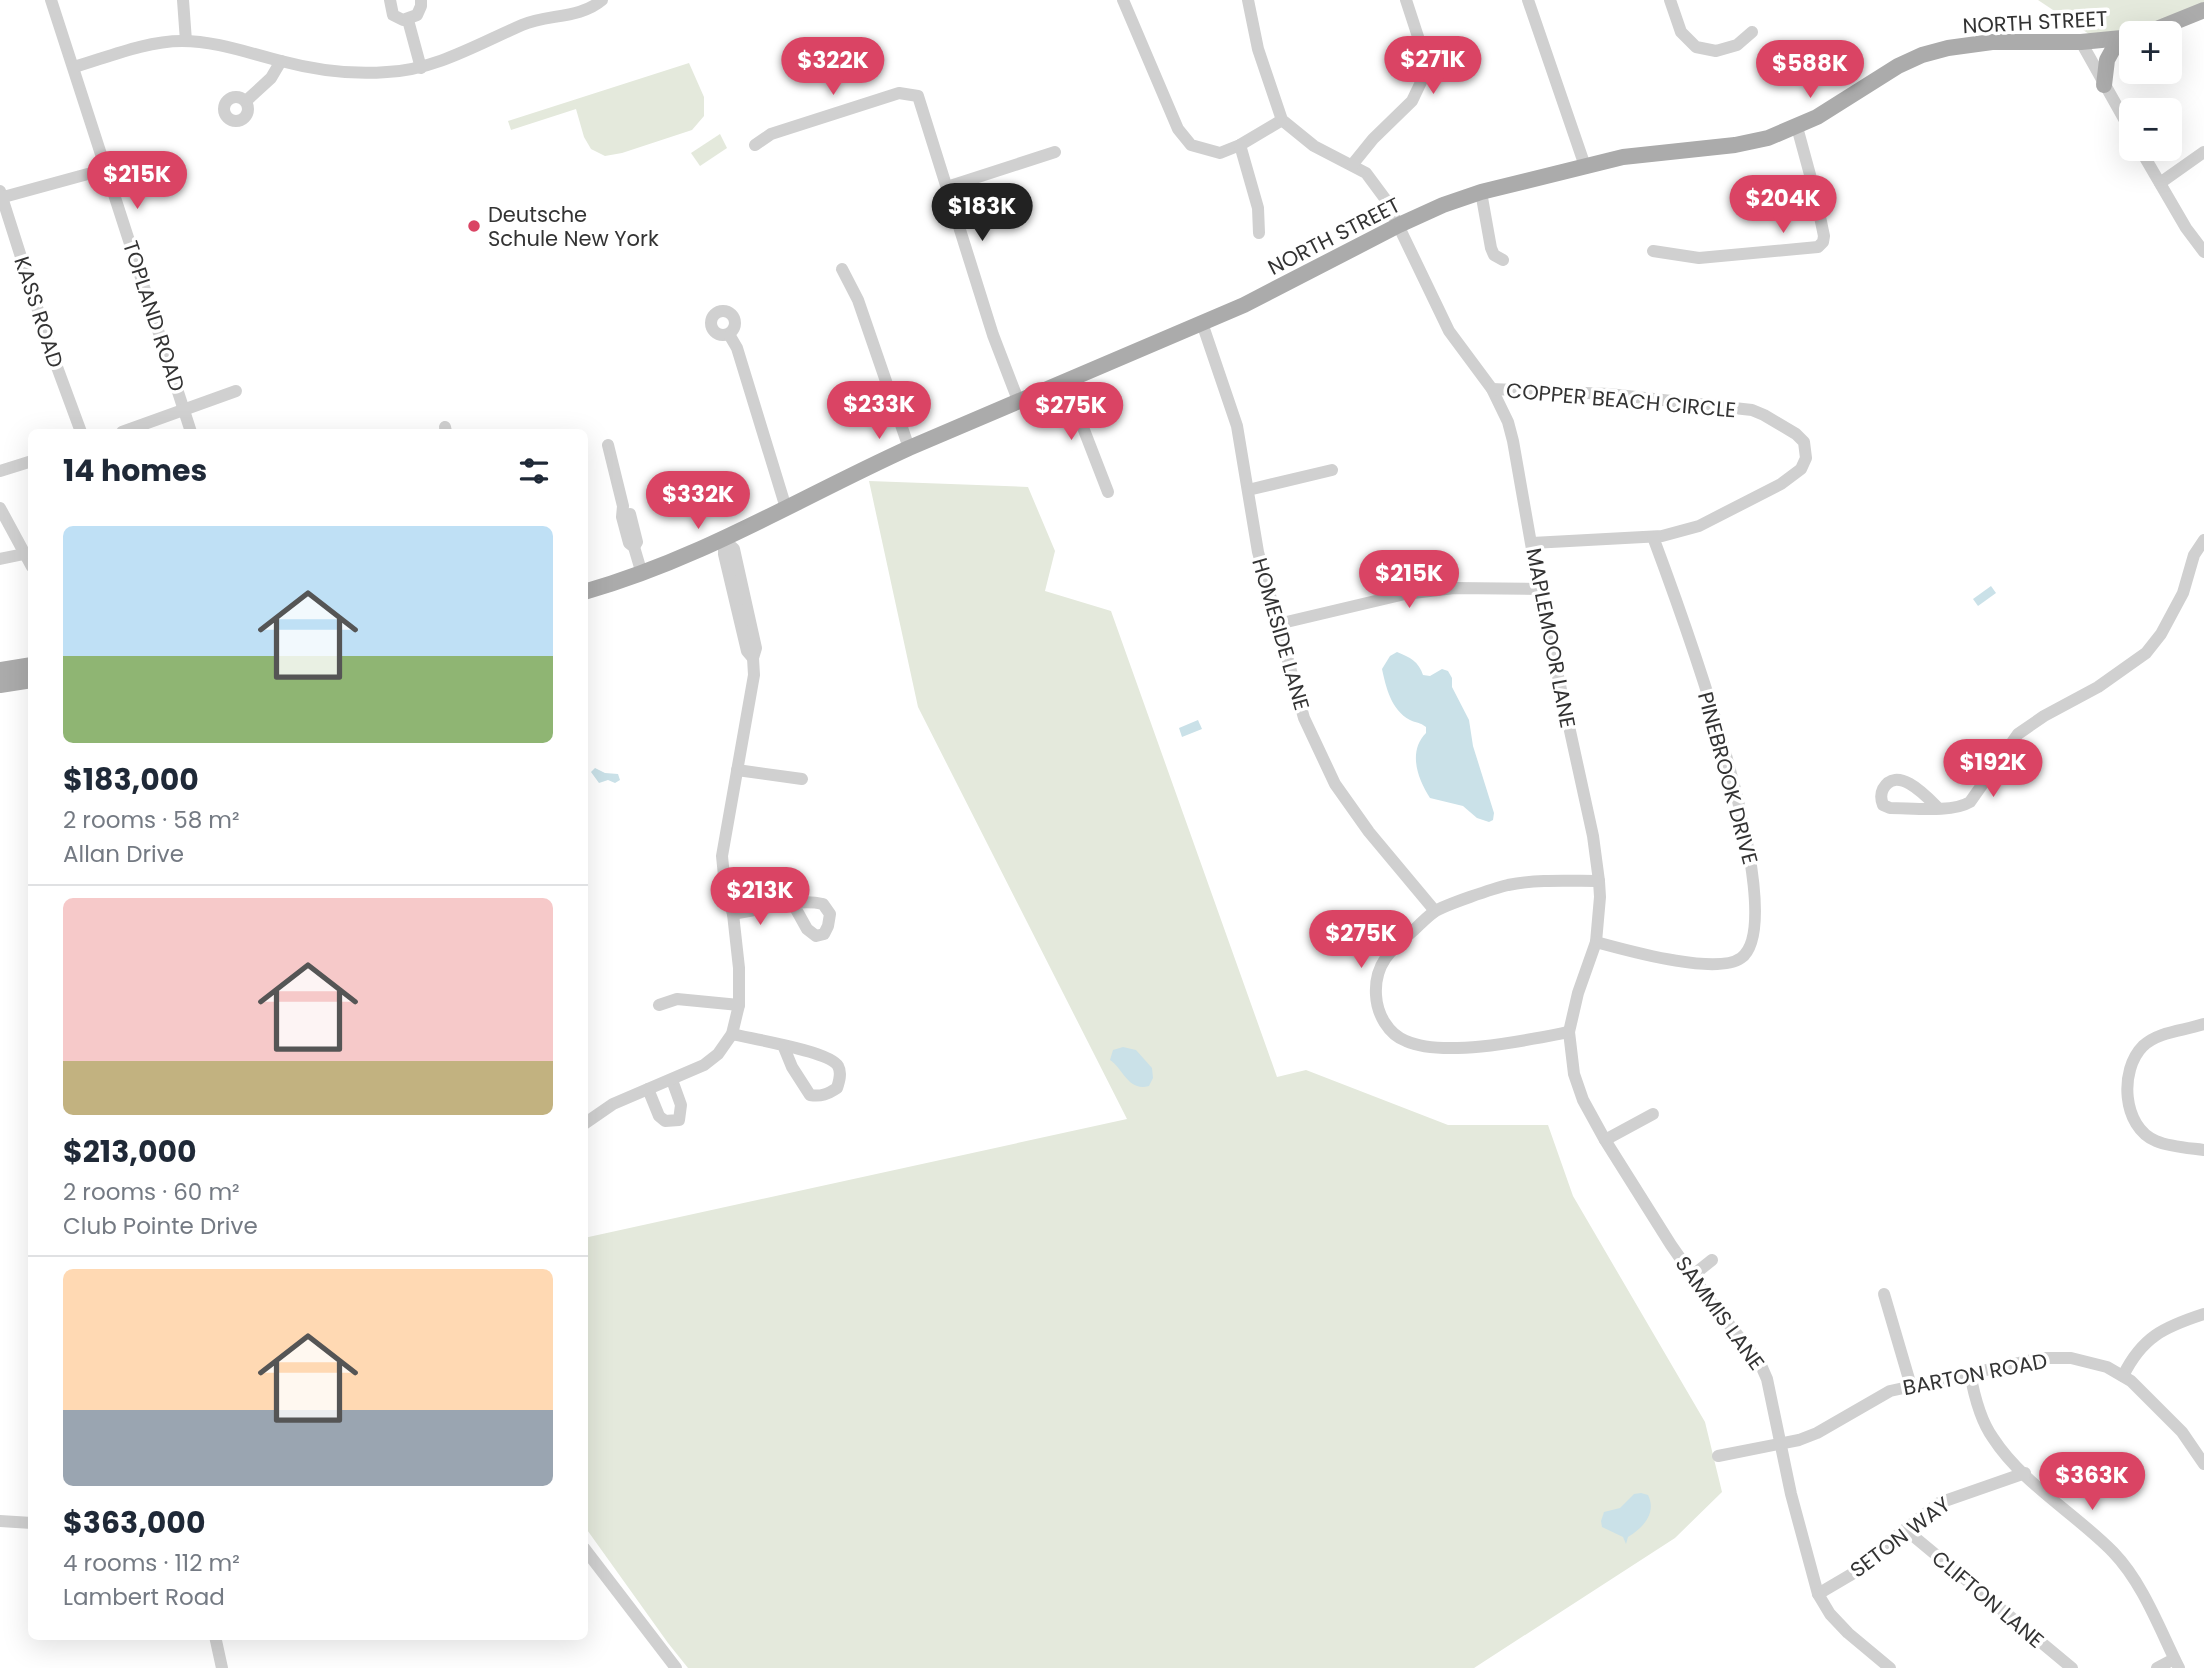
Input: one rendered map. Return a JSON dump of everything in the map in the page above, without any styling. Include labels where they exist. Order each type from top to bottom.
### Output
[{"type":"main road","points":[[2177,21],[2204,10]]},
{"type":"main road","name":"NORTH STREET","points":[[588,591],[642,574],[724,540],[909,448],[1244,305],[1443,205],[1482,192],[1623,157],[1735,145],[1768,138],[1817,117],[1882,75],[1922,55],[1992,41],[2081,42],[2119,39]]},
{"type":"main road","points":[[2104,85],[2107,60],[2119,45]]},
{"type":"main road","points":[[0,670],[28,666]]},
{"type":"main road","points":[[0,685],[28,681]]},
{"type":"street","name":"TOPLAND ROAD","points":[[51,0],[190,429]]},
{"type":"street","points":[[183,0],[186,41]]},
{"type":"street","points":[[390,0],[393,15],[403,20],[413,18],[420,11],[421,0]]},
{"type":"street","points":[[74,67],[158,43],[186,41],[228,46],[281,61],[361,73],[421,68],[496,39],[522,25],[548,17],[572,15],[602,0]]},
{"type":"street","points":[[1123,0],[1178,129],[1191,145],[1220,153],[1240,145],[1282,120],[1258,49],[1248,0]]},
{"type":"street","points":[[1352,165],[1373,139],[1412,101],[1422,80],[1423,52],[1406,0]]},
{"type":"street","points":[[1528,0],[1584,166]]},
{"type":"street","points":[[1670,0],[1681,32],[1696,47],[1716,51],[1737,45],[1752,32]]},
{"type":"street","points":[[408,20],[421,68]]},
{"type":"street","points":[[2081,42],[2119,111]]},
{"type":"street","points":[[246,101],[271,78],[281,61]]},
{"type":"street","points":[[755,145],[771,134],[899,93],[918,96],[993,335],[1017,400]]},
{"type":"street","name":"MAPLEMOOR LANE","points":[[1282,120],[1314,146],[1366,173],[1386,200],[1449,331],[1492,389],[1508,422],[1539,589],[1593,836],[1600,897],[1596,942],[1577,993],[1569,1032],[1574,1074]]},
{"type":"street","points":[[1653,251],[1699,258],[1818,247],[1824,242],[1815,193],[1797,127]]},
{"type":"street","points":[[1240,145],[1258,208],[1259,233]]},
{"type":"street","points":[[947,187],[1055,152]]},
{"type":"street","points":[[2160,183],[2204,152]]},
{"type":"street","points":[[2147,161],[2204,252]]},
{"type":"street","points":[[1,195],[106,169]]},
{"type":"street","points":[[1482,192],[1491,248],[1494,254],[1503,260]]},
{"type":"street","name":"KASS ROAD","points":[[1,195],[50,348],[80,429]]},
{"type":"street","points":[[842,269],[858,300],[909,448]]},
{"type":"street","name":"HOMESIDE LANE","points":[[1202,323],[1237,426],[1258,552],[1304,718],[1335,784],[1370,832],[1435,911]]},
{"type":"street","points":[[730,335],[737,348],[786,508]]},
{"type":"street","points":[[1065,381],[1108,492]]},
{"type":"street","name":"COPPER BEACH CIRCLE","points":[[1492,389],[1609,394],[1752,410],[1796,434],[1804,442],[1806,458],[1801,469],[1782,484],[1699,526],[1653,537],[1532,543]]},
{"type":"street","points":[[130,429],[236,391]]},
{"type":"street","points":[[608,446],[623,506],[630,514],[637,542],[634,547],[642,574]]},
{"type":"street","points":[[0,471],[28,462]]},
{"type":"street","points":[[1248,490],[1332,470]]},
{"type":"street","points":[[0,508],[28,560]]},
{"type":"street","name":"PINEBROOK DRIVE","points":[[1596,942],[1672,961],[1729,963],[1746,954],[1754,932],[1754,879],[1748,842],[1721,735],[1653,537]]},
{"type":"street","points":[[588,1121],[613,1104],[704,1065],[718,1054],[732,1034],[738,1005],[739,968],[733,914],[725,886],[722,856],[754,675],[753,658],[756,649],[734,550],[724,540]]},
{"type":"street","points":[[1938,808],[1908,783],[1894,781],[1884,788],[1881,800],[1883,805],[1890,808],[1938,808],[1962,807],[1970,802],[2018,734],[2044,716],[2098,687],[2146,653],[2161,634],[2183,593],[2194,555],[2204,540]]},
{"type":"street","points":[[0,559],[24,554]]},
{"type":"street","points":[[1278,624],[1405,594],[1454,588],[1539,589]]},
{"type":"street","points":[[737,770],[802,779]]},
{"type":"street","points":[[1569,1032],[1483,1046],[1434,1047],[1406,1042],[1397,1036],[1381,1015],[1376,1001],[1378,971],[1389,952],[1435,911],[1508,885],[1541,881],[1598,881]]},
{"type":"street","points":[[733,914],[769,909],[792,902]]},
{"type":"street","points":[[659,1005],[677,999],[738,1005]]},
{"type":"street","points":[[2204,1024],[2161,1035],[2142,1047],[2133,1061],[2128,1089],[2131,1110],[2144,1133],[2154,1141],[2204,1150]]},
{"type":"street","points":[[732,1034],[783,1045],[828,1057],[839,1067],[837,1088],[818,1097],[810,1095],[792,1068],[783,1045]]},
{"type":"street","name":"SAMMIS LANE","points":[[1574,1074],[1583,1100],[1605,1140],[1692,1276],[1760,1363],[1767,1379],[1818,1594],[1830,1614],[1848,1633],[1890,1668]]},
{"type":"street","points":[[648,1089],[659,1116],[665,1121],[679,1119],[681,1105],[672,1080]]},
{"type":"street","points":[[1605,1140],[1653,1114]]},
{"type":"street","points":[[1692,1276],[1712,1260]]},
{"type":"street","points":[[1884,1294],[1911,1385]]},
{"type":"street","points":[[2123,1376],[2130,1361],[2152,1336],[2204,1314]]},
{"type":"street","name":"BARTON ROAD","points":[[1718,1456],[1781,1445],[1817,1433],[1879,1395],[1911,1385],[2041,1358],[2071,1358],[2095,1362],[2131,1381],[2182,1432],[2204,1464]]},
{"type":"street","points":[[1970,1373],[1974,1392],[1992,1438],[2025,1473],[2120,1561],[2143,1595],[2177,1663],[2157,1668]]},
{"type":"street","name":"SETON WAY","points":[[1818,1594],[1852,1574],[1940,1503],[2025,1473]]},
{"type":"street","points":[[0,1521],[28,1523]]},
{"type":"street","name":"CLIFTON LANE","points":[[1906,1530],[2072,1668]]},
{"type":"street","points":[[588,1553],[676,1668]]},
{"type":"street","points":[[216,1640],[222,1668]]},
{"type":"shaded area","points":[[2038,0],[2204,0],[2161,21],[2119,21],[2119,32],[2092,36]]},
{"type":"shaded area","points":[[689,63],[704,97],[704,116],[692,130],[605,156],[591,149],[584,137],[576,109],[511,130],[508,121]]},
{"type":"shaded area","points":[[720,134],[727,148],[700,166],[691,153]]},
{"type":"shaded area","points":[[869,481],[1028,487],[1055,551],[1045,591],[1111,611],[1277,1077],[1306,1070],[1448,1125],[1548,1125],[1573,1196],[1705,1422],[1722,1492],[1675,1538],[1474,1668],[688,1668],[588,1531],[588,1237],[1127,1119],[918,707]]},
{"type":"water","points":[[1991,586],[1996,593],[1978,606],[1973,599]]},
{"type":"water","points":[[1397,652],[1413,660],[1423,675],[1430,676],[1442,669],[1448,671],[1452,678],[1452,687],[1469,720],[1473,746],[1494,813],[1493,820],[1489,822],[1477,818],[1463,806],[1430,798],[1425,790],[1418,773],[1416,756],[1426,727],[1410,720],[1398,710],[1390,698],[1382,669],[1390,656]]},
{"type":"water","points":[[1198,720],[1202,729],[1182,737],[1179,728]]},
{"type":"water","points":[[595,768],[605,773],[618,774],[620,780],[615,783],[608,780],[599,783],[591,772]]},
{"type":"water","points":[[1123,1047],[1136,1050],[1152,1068],[1153,1078],[1149,1086],[1136,1086],[1131,1083],[1110,1060],[1113,1050]]},
{"type":"water","points":[[1634,1494],[1648,1495],[1650,1514],[1643,1525],[1628,1537],[1626,1544],[1623,1537],[1602,1527],[1601,1521],[1604,1512],[1620,1508]]},
{"type":"place","name":"Deutsche Schule New York","points":[[474,226]]}]
